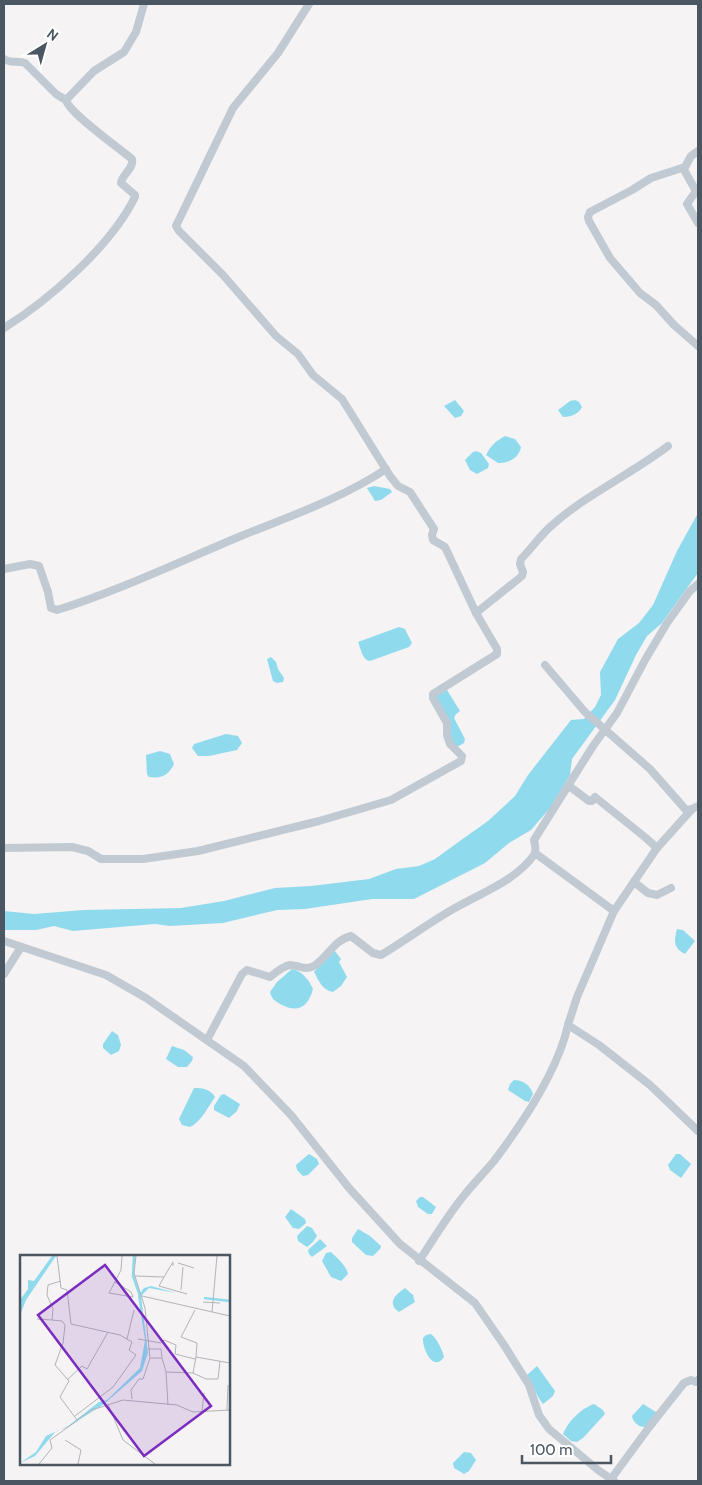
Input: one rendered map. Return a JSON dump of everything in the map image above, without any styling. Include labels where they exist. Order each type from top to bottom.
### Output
[{"type":"street","points":[[66,100],[94,71],[124,52],[136,32],[144,4]]},
{"type":"street","points":[[4,848],[72,847],[88,850],[101,859],[144,859],[198,851],[319,821],[391,800],[461,761],[462,756],[450,744],[447,735],[447,723],[433,698],[433,694],[498,654],[476,613],[445,547],[433,540],[434,529],[431,522],[410,492],[398,486],[342,399],[313,375],[298,354],[276,336],[223,275],[176,226],[233,108],[278,54],[310,4]]},
{"type":"street","points":[[4,59],[9,62],[24,63],[56,94],[66,100],[76,113],[132,158],[131,166],[121,184],[135,195],[116,227],[92,256],[29,312],[4,328]]},
{"type":"street","points":[[698,151],[691,156],[689,162],[683,168],[651,178],[590,212],[588,217],[588,222],[610,258],[635,288],[698,346]]},
{"type":"street","points":[[683,168],[696,191],[687,204],[698,223]]},
{"type":"street","points":[[476,613],[522,576],[524,572],[520,564],[522,559],[549,528],[584,501],[668,446]]},
{"type":"street","points":[[4,568],[30,564],[38,566],[48,592],[50,608],[57,610],[102,594],[293,515],[370,480],[386,469]]},
{"type":"street","points":[[207,1040],[242,974],[247,970],[270,977],[290,965],[302,968],[313,966],[336,944],[344,938],[351,936],[373,953],[382,955],[454,909],[499,886],[512,877],[535,854],[534,840],[603,728],[617,713],[667,623],[690,591],[698,584]]},
{"type":"street","points":[[545,665],[585,712],[650,769],[686,810],[695,808]]},
{"type":"street","points":[[569,786],[589,801],[595,797],[657,848]]},
{"type":"street","points":[[419,1261],[434,1236],[522,1121],[539,1092],[564,1044],[577,998],[614,911],[657,848],[695,808]]},
{"type":"street","points":[[535,854],[614,911]]},
{"type":"street","points":[[634,882],[648,892],[657,895],[672,888]]},
{"type":"street","points":[[4,941],[106,975],[146,998],[244,1066],[291,1115],[349,1188],[400,1244],[419,1261],[447,1280],[475,1303],[529,1385],[539,1415],[549,1429],[612,1480],[650,1426],[684,1383],[691,1380],[696,1382],[698,1380]]},
{"type":"street","points":[[4,974],[21,946]]},
{"type":"street","points":[[568,1025],[598,1045],[650,1085],[698,1131]]},
{"type":"water","points":[[455,400],[464,411],[461,416],[455,418],[444,406]]},
{"type":"water","points":[[575,400],[582,407],[579,412],[563,417],[558,410],[570,401]]},
{"type":"water","points":[[505,436],[515,439],[521,447],[520,451],[513,459],[498,463],[486,455],[494,444]]},
{"type":"water","points":[[476,451],[481,453],[489,464],[488,468],[477,474],[470,470],[465,460]]},
{"type":"water","points":[[374,486],[390,489],[392,492],[381,500],[375,501],[367,488]]},
{"type":"water","points":[[698,513],[698,573],[661,624],[647,636],[615,700],[572,759],[570,775],[550,808],[531,830],[509,843],[485,863],[414,899],[372,899],[305,909],[277,910],[223,923],[170,926],[155,924],[73,931],[54,926],[36,930],[4,930],[4,911],[34,914],[84,910],[181,908],[224,901],[275,888],[369,879],[396,869],[419,866],[435,859],[488,821],[515,796],[528,775],[571,720],[584,719],[595,707],[601,695],[600,672],[618,639],[639,623],[653,605],[677,551]]},
{"type":"water","points":[[399,627],[405,629],[412,643],[409,647],[370,661],[365,659],[358,642]]},
{"type":"water","points":[[271,657],[276,662],[284,678],[283,682],[277,683],[273,681],[267,659]]},
{"type":"water","points":[[447,690],[460,711],[454,718],[465,739],[464,743],[457,747],[453,743],[436,696]]},
{"type":"water","points":[[226,734],[238,736],[242,743],[237,750],[209,756],[198,756],[192,748],[194,744]]},
{"type":"water","points":[[160,751],[170,754],[174,764],[170,771],[164,775],[149,777],[147,774],[146,755]]},
{"type":"water","points":[[677,929],[683,930],[695,941],[685,954],[675,944]]},
{"type":"water","points":[[334,950],[341,959],[339,962],[347,977],[341,986],[333,992],[323,987],[314,972]]},
{"type":"water","points":[[292,969],[305,976],[313,989],[305,1004],[297,1008],[286,1007],[280,1004],[271,996],[270,992],[277,982]]},
{"type":"water","points":[[112,1031],[118,1035],[121,1045],[119,1051],[111,1055],[103,1048],[103,1044]]},
{"type":"water","points":[[172,1046],[184,1050],[193,1057],[187,1067],[178,1067],[166,1059]]},
{"type":"water","points":[[514,1080],[523,1082],[530,1088],[533,1094],[529,1102],[508,1090]]},
{"type":"water","points":[[194,1088],[211,1092],[215,1097],[201,1118],[190,1127],[182,1125],[179,1119]]},
{"type":"water","points":[[224,1094],[240,1104],[237,1111],[229,1118],[214,1110],[214,1106],[221,1095]]},
{"type":"water","points":[[309,1154],[317,1159],[319,1164],[308,1175],[303,1176],[297,1170],[296,1165]]},
{"type":"water","points":[[676,1154],[680,1154],[691,1164],[681,1178],[670,1170],[668,1165]]},
{"type":"water","points":[[423,1197],[436,1207],[432,1214],[428,1214],[418,1207],[416,1201]]},
{"type":"water","points":[[291,1209],[305,1219],[306,1223],[299,1229],[293,1228],[285,1217]]},
{"type":"water","points":[[307,1226],[312,1228],[317,1236],[307,1247],[298,1241],[297,1236]]},
{"type":"water","points":[[358,1229],[370,1236],[381,1246],[373,1256],[366,1255],[352,1242],[352,1238]]},
{"type":"water","points":[[320,1239],[327,1246],[312,1257],[308,1250]]},
{"type":"water","points":[[331,1252],[347,1271],[348,1274],[341,1281],[331,1277],[322,1261],[326,1253]]},
{"type":"water","points":[[405,1288],[413,1295],[415,1302],[399,1312],[395,1309],[393,1302],[398,1293]]},
{"type":"water","points":[[431,1334],[439,1344],[444,1357],[440,1361],[432,1361],[424,1347],[423,1338]]},
{"type":"water","points":[[537,1366],[555,1391],[553,1396],[543,1404],[527,1375]]},
{"type":"water","points":[[594,1404],[603,1410],[605,1414],[583,1438],[577,1442],[571,1441],[563,1434],[568,1424],[585,1409]]},
{"type":"water","points":[[643,1404],[656,1412],[656,1415],[645,1427],[636,1424],[632,1416]]},
{"type":"water","points":[[464,1452],[471,1453],[476,1460],[469,1471],[464,1474],[454,1468],[453,1463]]}]
